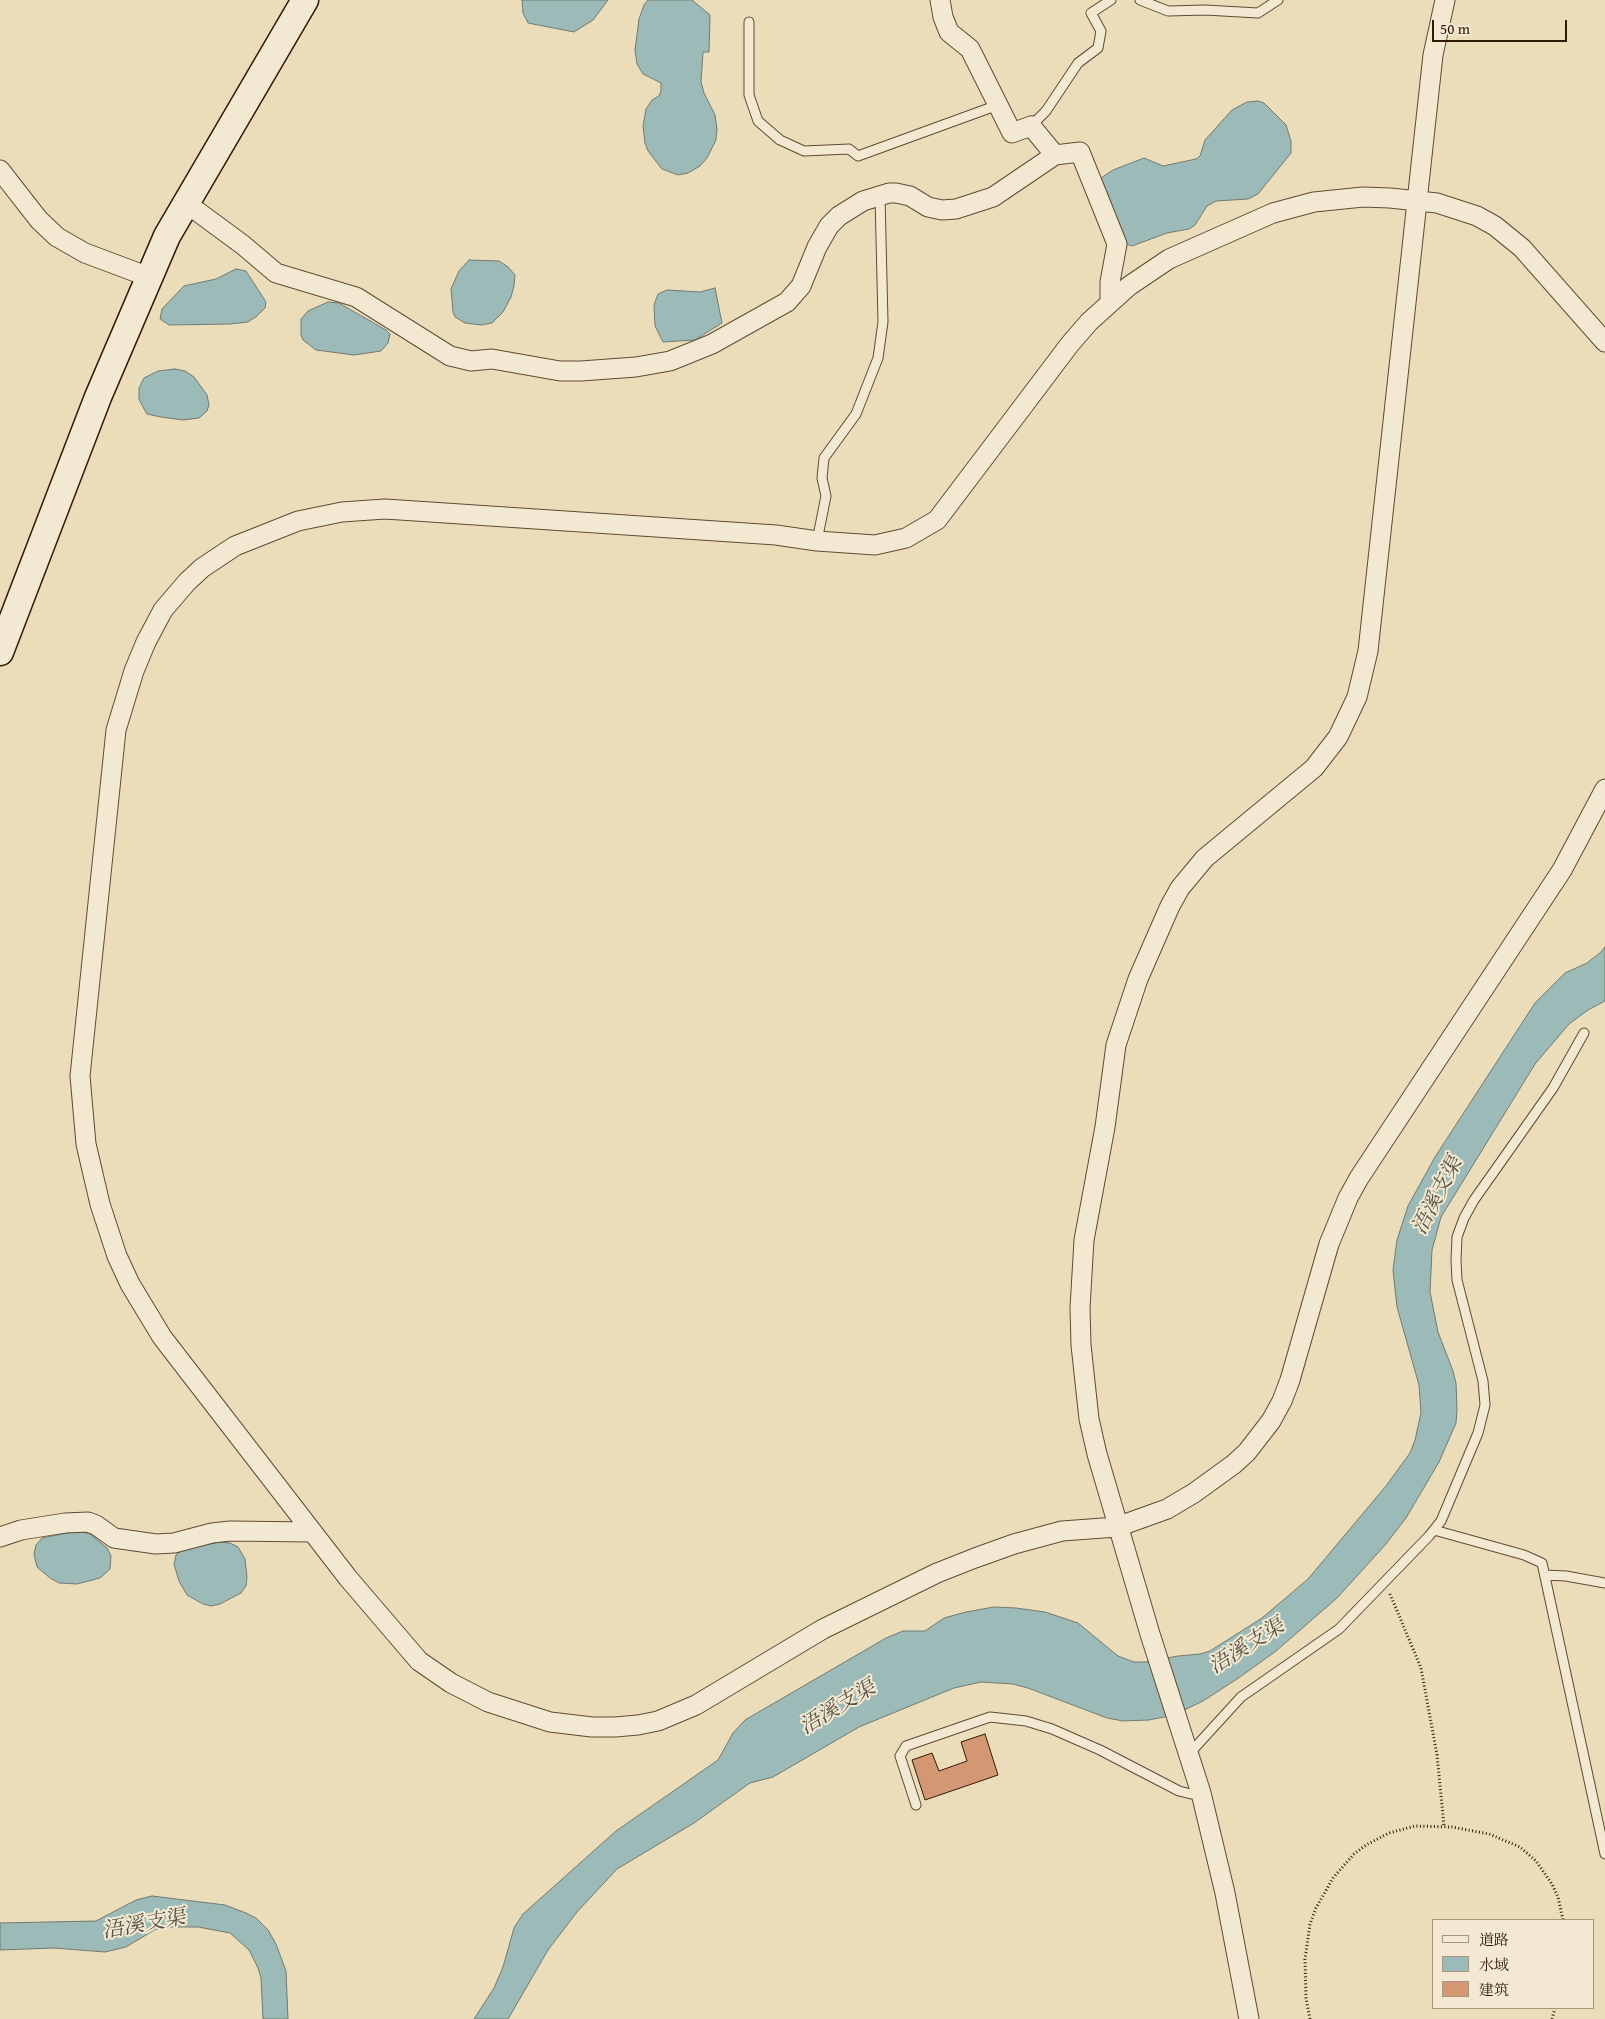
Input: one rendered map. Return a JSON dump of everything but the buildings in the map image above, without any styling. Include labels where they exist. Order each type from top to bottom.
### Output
[{"type":"street","points":[[0,652],[98,397],[167,236],[305,0]]},
{"type":"street","points":[[940,0],[943,18],[949,32],[970,49],[1012,133],[1031,126],[1055,155]]},
{"type":"street","points":[[1249,2019],[1225,1893],[1201,1793],[1117,1527],[1099,1463],[1089,1418],[1081,1345],[1080,1308],[1084,1240],[1105,1127],[1116,1045],[1138,979],[1170,906],[1180,888],[1205,858],[1314,768],[1338,737],[1357,697],[1368,651],[1432,55],[1445,0]]},
{"type":"street","points":[[186,203],[243,245],[276,273],[356,297],[450,356],[471,361],[492,360],[560,372],[582,372],[636,367],[670,360],[712,344],[787,302],[801,286],[817,247],[829,226],[839,216],[863,201],[896,193],[910,196],[928,207],[942,210],[956,209],[993,197],[1055,155],[1080,152],[1117,244],[1110,282],[1110,301]]},
{"type":"street","points":[[0,170],[39,220],[57,237],[85,253],[149,277]]},
{"type":"street","points":[[1605,342],[1522,248],[1495,226],[1477,216],[1458,208],[1438,203],[1372,197],[1314,202],[1273,213],[1169,259],[1148,272],[1110,301],[1070,344],[937,520],[922,530],[890,542],[875,545],[817,541],[776,535],[385,509],[342,512],[298,521],[235,546],[218,556],[187,582],[163,610],[134,671],[116,730],[80,1076],[86,1144],[93,1177],[108,1230],[130,1284],[162,1337],[348,1578],[419,1661],[451,1683],[488,1702],[542,1719],[571,1725],[615,1728],[638,1725],[678,1714],[823,1629],[937,1573],[1014,1544],[1062,1532],[1117,1527],[1167,1509],[1194,1493],[1234,1464],[1271,1421],[1282,1401],[1290,1380],[1329,1244],[1348,1198],[1359,1178],[1562,870],[1605,789]]},
{"type":"street","points":[[0,1537],[21,1530],[72,1522],[88,1522],[96,1525],[114,1538],[156,1544],[230,1531],[312,1532]]},
{"type":"lane","points":[[1031,126],[1046,111],[1078,63],[1098,48],[1101,31],[1091,13],[1111,0]]},
{"type":"lane","points":[[1140,0],[1168,10],[1258,13],[1278,0]]},
{"type":"lane","points":[[749,22],[749,95],[758,121],[780,140],[804,151],[849,149],[858,156],[998,105]]},
{"type":"lane","points":[[817,541],[826,496],[822,478],[824,458],[856,414],[878,358],[883,322],[880,196]]},
{"type":"lane","points":[[1188,1751],[1241,1697],[1339,1629],[1441,1521],[1478,1433],[1485,1405],[1483,1381],[1458,1280],[1456,1260],[1458,1237],[1464,1218],[1474,1200],[1553,1088],[1584,1032]]},
{"type":"lane","points":[[1434,1530],[1524,1555],[1542,1563],[1605,1854]]},
{"type":"lane","points":[[1545,1575],[1566,1576],[1605,1583]]},
{"type":"lane","points":[[916,1804],[900,1756],[906,1746],[990,1717],[1026,1721],[1052,1729],[1100,1750],[1179,1791],[1191,1794],[1201,1793]]},
{"type":"path","points":[[1385,1582],[1421,1668],[1437,1755],[1444,1826]]},
{"type":"path","points":[[1310,2019],[1306,1998],[1305,1959],[1306,1941],[1310,1924],[1323,1892],[1354,1854],[1377,1838],[1415,1826],[1444,1826],[1489,1834],[1520,1847],[1536,1861],[1552,1884],[1558,1897],[1563,1919]]},
{"type":"water","points":[[522,0],[608,0],[593,20],[574,32],[528,23],[523,13]]},
{"type":"water","points":[[648,0],[692,0],[710,15],[709,52],[703,52],[701,82],[704,93],[715,115],[716,140],[707,158],[700,166],[688,173],[678,175],[662,169],[648,151],[645,143],[643,126],[646,109],[652,100],[659,96],[661,91],[661,83],[643,74],[637,64],[635,50],[639,19]]},
{"type":"water","points":[[1258,101],[1264,103],[1286,125],[1291,141],[1291,153],[1258,194],[1248,199],[1216,201],[1207,206],[1195,225],[1189,229],[1167,233],[1132,246],[1122,243],[1098,180],[1113,170],[1144,158],[1163,166],[1196,159],[1200,156],[1205,140],[1232,110],[1247,102]]},
{"type":"water","points":[[469,260],[499,261],[515,275],[511,297],[503,312],[492,323],[481,325],[465,323],[455,317],[453,312],[451,289],[459,271]]},
{"type":"water","points":[[236,269],[246,271],[266,302],[265,308],[248,322],[169,325],[160,319],[162,309],[184,286],[216,279]]},
{"type":"water","points":[[715,288],[722,323],[695,340],[663,342],[655,326],[654,305],[658,294],[667,290],[700,292]]},
{"type":"water","points":[[328,302],[339,303],[386,330],[390,334],[388,343],[381,351],[354,355],[316,350],[303,340],[301,335],[301,319],[308,311]]},
{"type":"water","points":[[175,369],[185,371],[194,377],[207,395],[209,405],[207,411],[199,418],[183,420],[147,414],[139,399],[139,388],[144,378],[158,371]]},
{"type":"water","name":"浯溪支渠","points":[[1605,947],[1605,1001],[1588,1010],[1569,1024],[1535,1064],[1441,1217],[1432,1250],[1430,1292],[1438,1332],[1456,1383],[1456,1423],[1439,1462],[1406,1518],[1386,1544],[1337,1598],[1276,1651],[1240,1677],[1203,1701],[1174,1715],[1149,1720],[1123,1721],[1107,1718],[1028,1688],[1013,1684],[981,1682],[954,1688],[859,1727],[773,1777],[750,1783],[694,1823],[617,1869],[577,1912],[548,1950],[508,2019],[474,2019],[494,1988],[503,1967],[514,1928],[523,1914],[616,1831],[718,1760],[733,1733],[745,1720],[886,1638],[903,1631],[925,1631],[944,1618],[966,1612],[994,1607],[1016,1608],[1045,1612],[1078,1623],[1118,1656],[1134,1662],[1145,1662],[1210,1651],[1262,1618],[1308,1579],[1386,1486],[1410,1453],[1415,1440],[1421,1413],[1419,1385],[1397,1307],[1393,1270],[1397,1240],[1408,1206],[1435,1157],[1535,1003],[1565,973],[1587,963]]},
{"type":"water","points":[[77,1531],[90,1534],[107,1548],[111,1556],[110,1569],[100,1578],[77,1584],[59,1583],[37,1567],[34,1554],[36,1545],[42,1538]]},
{"type":"water","points":[[221,1542],[230,1543],[238,1547],[245,1559],[246,1586],[241,1593],[220,1604],[211,1606],[203,1604],[187,1595],[179,1581],[174,1564],[176,1555],[179,1552],[191,1547]]},
{"type":"water","name":"浯溪支渠","points":[[152,1896],[225,1905],[256,1918],[268,1930],[276,1944],[286,1971],[288,2019],[263,2019],[261,1978],[258,1968],[249,1950],[230,1933],[198,1927],[173,1927],[156,1929],[126,1947],[105,1952],[54,1948],[0,1950],[0,1923],[96,1921],[136,1900]]}]
